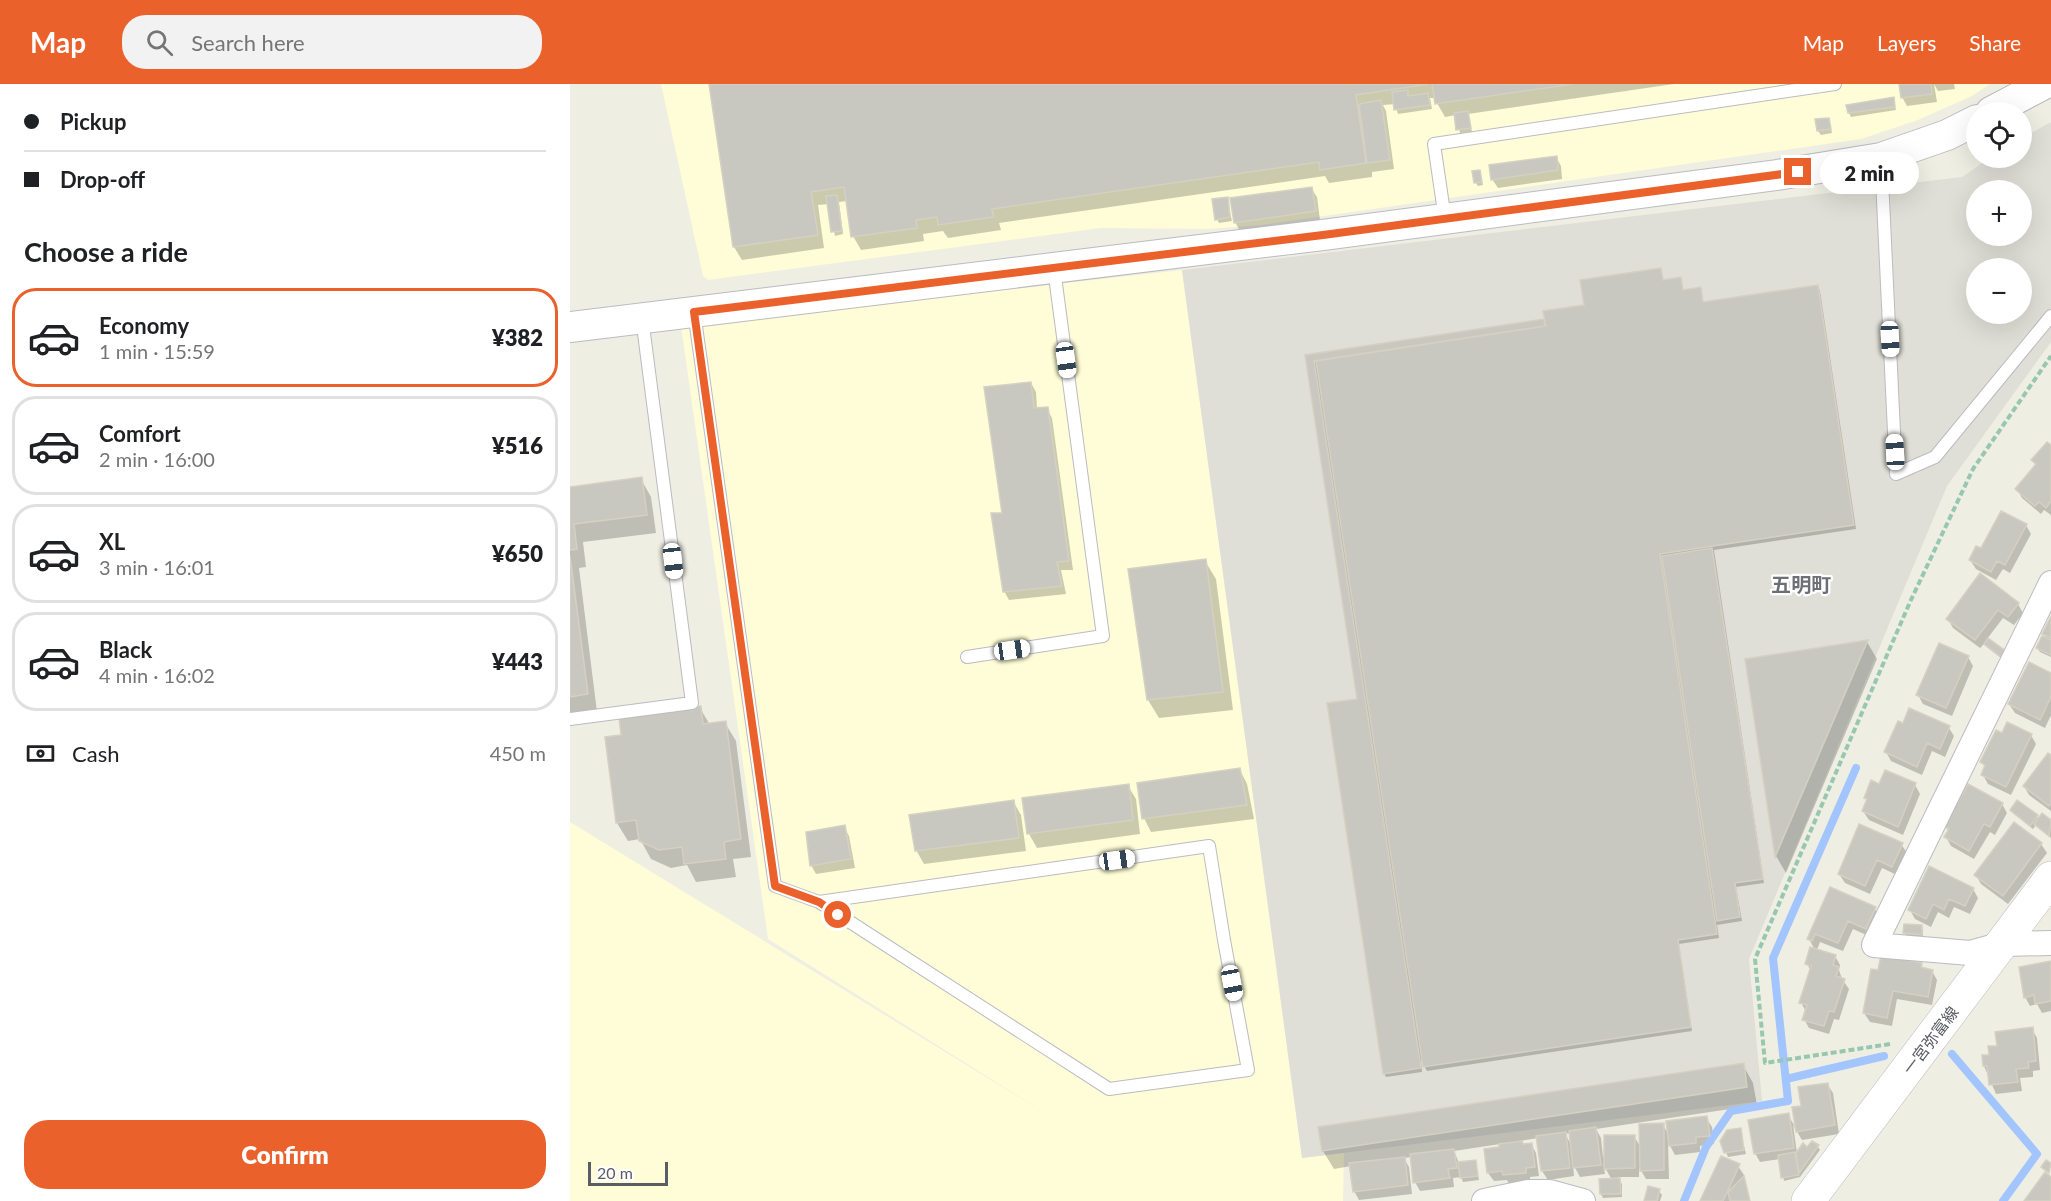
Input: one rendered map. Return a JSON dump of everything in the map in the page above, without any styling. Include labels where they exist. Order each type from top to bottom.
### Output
[{"type":"main road","name":"一宮弥富線","points":[[1808,1201],[2051,878]]},
{"type":"street","points":[[2005,102],[2044,84]]},
{"type":"street","points":[[570,327],[1445,219],[1777,175],[1881,158],[1947,135],[1966,126]]},
{"type":"street","points":[[2051,583],[1874,945],[1970,953],[2002,944],[2051,943]]},
{"type":"street","points":[[1484,1201],[1528,1192],[1583,1201]]},
{"type":"lane","points":[[1445,219],[1434,144],[1835,84]]},
{"type":"lane","points":[[1881,158],[1896,474],[1935,457],[2051,316]]},
{"type":"lane","points":[[967,657],[1103,636],[1053,268]]},
{"type":"lane","points":[[694,312],[775,886],[819,902],[1109,1089],[1248,1070],[1209,846],[819,902]]},
{"type":"lane","points":[[570,719],[692,703],[642,318]]},
{"type":"path","points":[[1895,1043],[1765,1063],[1755,959],[1910,602],[1973,469],[2051,356]]},
{"type":"shaded area","points":[[661,84],[1990,84],[1972,96],[1918,120],[1861,139],[1261,225],[1208,229],[1101,228],[708,280],[703,276]]},
{"type":"shaded area","points":[[2051,122],[2051,342],[1947,486],[1749,959],[1762,1101],[1302,1158],[1182,270],[1962,177],[1975,168],[2032,168],[2032,132]]},
{"type":"shaded area","points":[[1182,270],[1302,1158],[1344,1153],[1343,1201],[570,1201],[570,822],[1058,1121],[768,939],[681,326]]},
{"type":"building","points":[[709,84],[1429,84],[1356,95],[1366,163],[1320,170],[1319,162],[992,209],[994,217],[938,225],[937,217],[916,220],[917,228],[851,237],[844,187],[811,192],[818,235],[733,247]]},
{"type":"building","points":[[1432,84],[1573,84],[1435,104]]},
{"type":"building","points":[[1899,84],[1931,84],[1932,94],[1901,98]]},
{"type":"building","points":[[1408,90],[1408,96],[1428,93],[1430,105],[1394,110],[1392,92]]},
{"type":"building","points":[[1894,97],[1895,107],[1848,113],[1846,105]]},
{"type":"building","points":[[1381,100],[1390,160],[1367,163],[1359,104]]},
{"type":"building","points":[[1468,111],[1471,128],[1456,130],[1454,113]]},
{"type":"building","points":[[1829,118],[1831,129],[1817,131],[1815,119]]},
{"type":"building","points":[[1557,156],[1558,170],[1491,180],[1489,165]]},
{"type":"building","points":[[1480,170],[1482,182],[1474,183],[1472,171]]},
{"type":"building","points":[[1312,187],[1316,211],[1234,223],[1230,198]]},
{"type":"building","points":[[837,195],[842,231],[831,232],[826,196]]},
{"type":"building","points":[[1228,197],[1230,217],[1215,220],[1212,199]]},
{"type":"building","points":[[1661,268],[1663,280],[1681,277],[1683,290],[1701,287],[1703,302],[1818,285],[1854,525],[1660,554],[1717,934],[1678,940],[1691,1027],[1423,1067],[1316,361],[1546,326],[1543,311],[1584,305],[1580,280]]},
{"type":"building","points":[[1544,319],[1545,326],[1314,361],[1421,1068],[1383,1074],[1327,703],[1357,699],[1305,355]]},
{"type":"building","points":[[1031,382],[1034,408],[1048,407],[1069,561],[1057,562],[1062,586],[1003,592],[991,513],[1002,513],[984,387]]},
{"type":"building","points":[[2047,442],[2051,445],[2051,501],[2046,508],[2039,502],[2035,506],[2015,489],[2036,464],[2031,460]]},
{"type":"building","points":[[642,477],[647,515],[574,524],[577,549],[570,550],[570,487]]},
{"type":"building","points":[[2001,511],[2027,524],[2005,565],[1997,561],[1991,572],[1969,560],[1976,546],[1981,548]]},
{"type":"building","points":[[1712,548],[1763,879],[1735,883],[1740,917],[1717,921],[1662,556]]},
{"type":"building","points":[[570,556],[588,694],[570,697]]},
{"type":"building","points":[[1206,559],[1223,692],[1147,700],[1128,569]]},
{"type":"building","points":[[1980,573],[2019,603],[2008,617],[1998,610],[1975,640],[1946,619]]},
{"type":"building","points":[[2051,616],[2051,638],[2042,634]]},
{"type":"building","points":[[2042,636],[2051,640],[2051,655],[2036,648]]},
{"type":"building","points":[[1988,638],[2007,652],[2002,658],[1984,644]]},
{"type":"building","points":[[1868,640],[1775,857],[1745,659]]},
{"type":"building","points":[[1939,643],[1969,656],[1946,708],[1916,695]]},
{"type":"building","points":[[2029,662],[2051,673],[2051,697],[2040,720],[2008,704]]},
{"type":"building","points":[[701,706],[703,724],[726,721],[741,839],[724,842],[726,859],[684,864],[682,847],[659,850],[639,841],[636,820],[616,823],[605,737],[621,735],[619,717]]},
{"type":"building","points":[[1909,708],[1950,726],[1940,749],[1927,743],[1917,767],[1884,752],[1898,721],[1903,723]]},
{"type":"building","points":[[2007,722],[2032,734],[2006,787],[1981,775],[1985,765],[1980,762],[1996,730],[2002,733]]},
{"type":"building","points":[[2048,753],[2051,755],[2051,804],[2049,806],[2023,786]]},
{"type":"building","points":[[1240,768],[1247,805],[1142,819],[1137,783]]},
{"type":"building","points":[[1885,770],[1916,783],[1898,827],[1862,811],[1871,780],[1879,784]]},
{"type":"building","points":[[1129,784],[1133,820],[1027,834],[1022,798]]},
{"type":"building","points":[[1968,784],[2003,803],[1990,827],[1984,824],[1969,851],[1944,837],[1949,829],[1944,826]]},
{"type":"building","points":[[1014,800],[1019,838],[915,851],[909,815]]},
{"type":"building","points":[[2017,800],[2038,815],[2030,826],[2010,810]]},
{"type":"building","points":[[2042,813],[2051,820],[2049,836],[2034,824]]},
{"type":"building","points":[[2014,822],[2042,843],[2003,896],[1974,875]]},
{"type":"building","points":[[1859,824],[1903,843],[1892,867],[1877,860],[1865,886],[1838,874]]},
{"type":"building","points":[[845,825],[851,859],[810,866],[806,832]]},
{"type":"building","points":[[1929,866],[1974,888],[1965,906],[1949,899],[1944,910],[1933,904],[1926,919],[1908,910]]},
{"type":"building","points":[[1830,887],[1876,907],[1866,929],[1848,921],[1838,943],[1815,934],[1812,941],[1807,939]]},
{"type":"building","points":[[1904,924],[1922,925],[1922,935],[1903,933]]},
{"type":"building","points":[[1810,947],[1836,955],[1833,965],[1839,967],[1836,976],[1845,979],[1834,1012],[1829,1011],[1824,1026],[1802,1020],[1807,1005],[1799,1003],[1811,966],[1805,964]]},
{"type":"building","points":[[1881,955],[1922,963],[1921,967],[1933,970],[1928,997],[1893,991],[1887,1018],[1863,1013],[1871,969],[1878,970]]},
{"type":"building","points":[[2051,961],[2051,1001],[2035,1004],[2034,995],[2024,998],[2019,967]]},
{"type":"building","points":[[2033,1027],[2036,1061],[2028,1062],[2029,1068],[2016,1069],[2018,1082],[1989,1085],[1987,1066],[1983,1066],[1982,1055],[1989,1055],[1988,1046],[1997,1046],[1995,1032]]},
{"type":"building","points":[[1744,1063],[1747,1087],[1322,1151],[1318,1127]]},
{"type":"building","points":[[1828,1083],[1835,1125],[1796,1132],[1792,1107],[1801,1106],[1798,1087]]},
{"type":"building","points":[[1789,1113],[1794,1148],[1754,1154],[1748,1120]]},
{"type":"building","points":[[1707,1116],[1710,1136],[1696,1137],[1696,1143],[1669,1146],[1666,1121]]},
{"type":"building","points":[[1664,1123],[1664,1170],[1640,1171],[1639,1124]]},
{"type":"building","points":[[1596,1127],[1601,1165],[1573,1168],[1569,1131]]},
{"type":"building","points":[[1741,1128],[1744,1150],[1724,1153],[1720,1141],[1727,1130]]},
{"type":"building","points":[[1566,1132],[1570,1168],[1541,1171],[1536,1136]]},
{"type":"building","points":[[1604,1135],[1635,1135],[1635,1168],[1604,1169]]},
{"type":"building","points":[[1522,1141],[1523,1144],[1532,1143],[1535,1167],[1526,1168],[1526,1173],[1503,1175],[1502,1171],[1487,1173],[1484,1149],[1499,1147],[1499,1144]]},
{"type":"building","points":[[1812,1141],[1819,1145],[1799,1173],[1796,1153],[1803,1143],[1807,1147]]},
{"type":"building","points":[[1454,1149],[1457,1168],[1448,1169],[1450,1178],[1413,1183],[1410,1154]]},
{"type":"building","points":[[1795,1152],[1799,1175],[1781,1178],[1778,1155]]},
{"type":"building","points":[[1721,1156],[1740,1164],[1723,1201],[1700,1201]]},
{"type":"building","points":[[1405,1157],[1408,1185],[1353,1192],[1349,1163]]},
{"type":"building","points":[[1476,1160],[1478,1176],[1460,1178],[1458,1162]]},
{"type":"building","points":[[2046,1160],[2051,1163],[2049,1173],[2041,1167]]},
{"type":"building","points":[[2045,1172],[2051,1177],[2051,1201],[2024,1201]]},
{"type":"building","points":[[1744,1176],[1750,1201],[1730,1201],[1728,1192]]},
{"type":"building","points":[[1620,1178],[1621,1194],[1600,1194],[1599,1179]]},
{"type":"building","points":[[1648,1186],[1660,1189],[1657,1201],[1644,1201]]},
{"type":"waterway","points":[[1684,1201],[1706,1147],[1731,1111],[1788,1101],[1773,958],[1856,768]]},
{"type":"waterway","points":[[1952,1054],[2037,1154],[2003,1201]]},
{"type":"waterway","points":[[1786,1079],[1884,1056]]},
{"type":"district","name":"五明町","points":[[1801,584]]},
{"type":"route","points":[[838,915],[819,902],[775,886],[694,312],[1323,235],[1798,172]]}]
